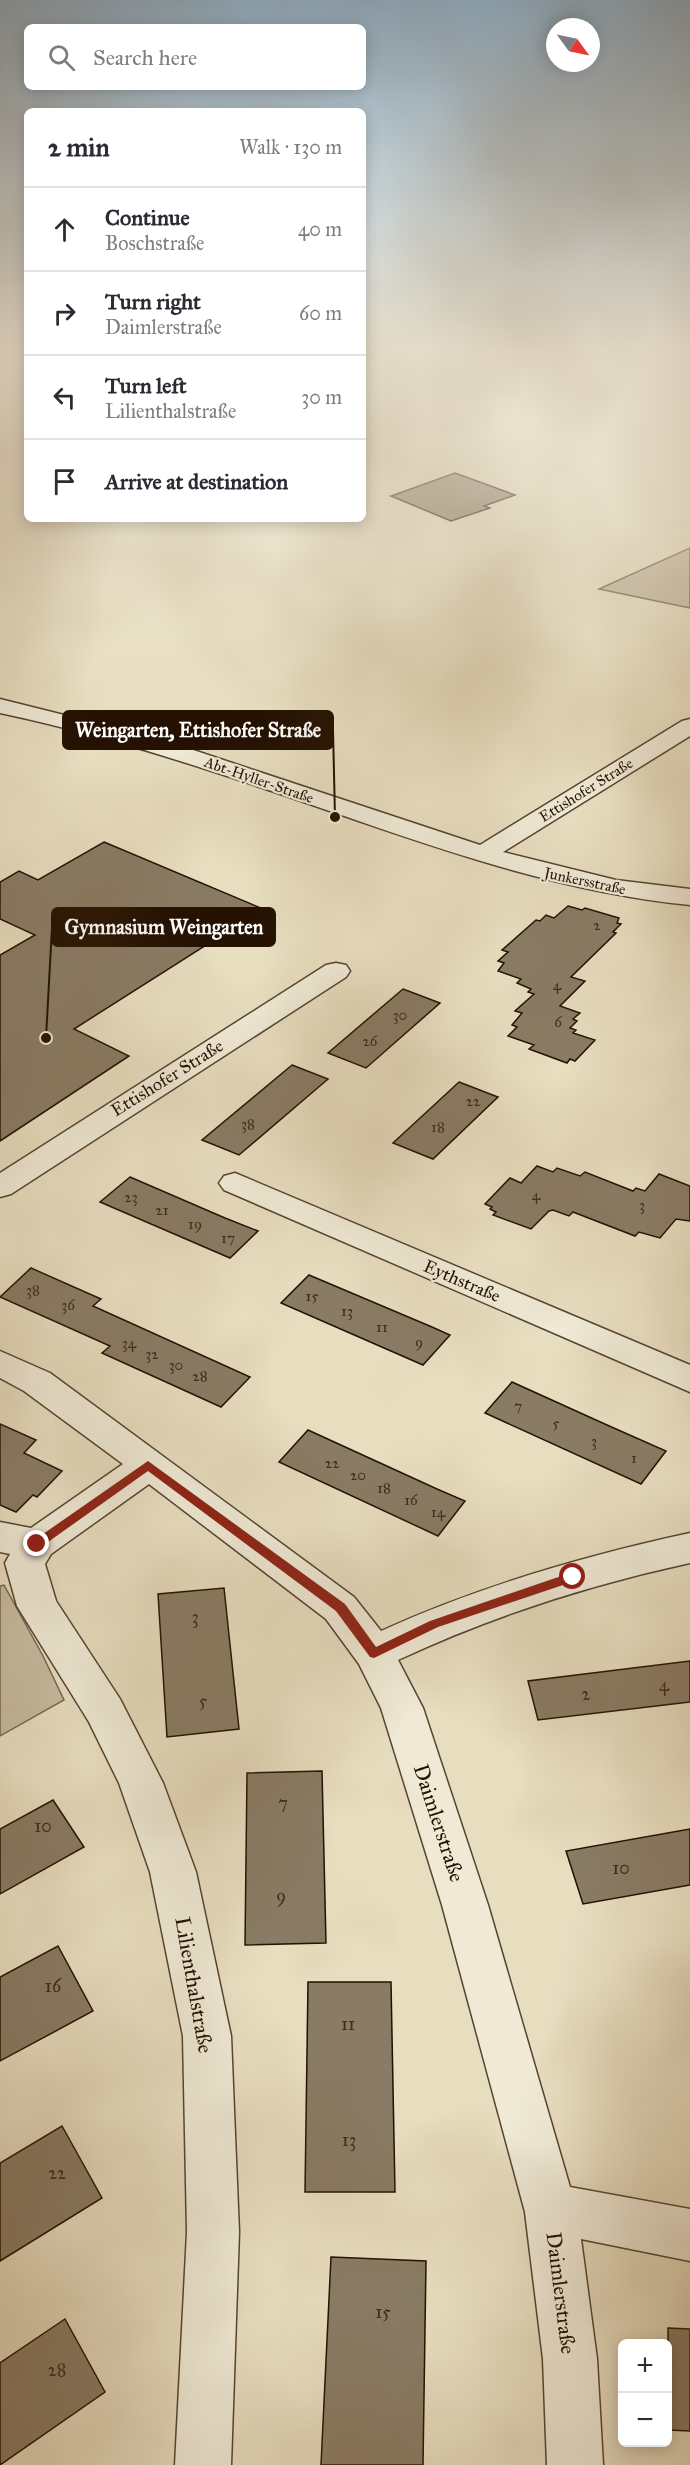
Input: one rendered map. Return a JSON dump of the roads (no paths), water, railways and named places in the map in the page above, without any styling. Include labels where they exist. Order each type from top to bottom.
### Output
[{"type":"street","name":"Abt-Hyller-Straße","points":[[0,706],[48,715],[146,741],[481,855]]},
{"type":"street","name":"Ettishofer Straße","points":[[481,855],[690,726]]},
{"type":"street","name":"Junkersstraße","points":[[481,855],[543,872],[631,891],[690,897]]},
{"type":"street","name":"Ettishofer Straße","points":[[0,1187],[336,971]]},
{"type":"street","name":"Eythstraße","points":[[235,1184],[690,1378]]},
{"type":"street","name":"Daimlerstraße","points":[[0,1363],[37,1382],[340,1608],[374,1653],[402,1708],[465,1905],[551,2212],[570,2359],[575,2465]]},
{"type":"street","name":"Lilienthalstraße","points":[[148,1465],[18,1541],[37,1606],[70,1653],[105,1711],[141,1783],[173,1872],[207,2036],[213,2232],[203,2465]]},
{"type":"street","points":[[374,1653],[434,1624],[563,1580],[622,1562],[690,1548]]},
{"type":"street","points":[[551,2212],[579,2213],[690,2235]]},
{"type":"place","name":"Weingarten, Ettishofer Straße","points":[[335,817]]},
{"type":"place","name":"Gymnasium Weingarten","points":[[46,1038]]}]
